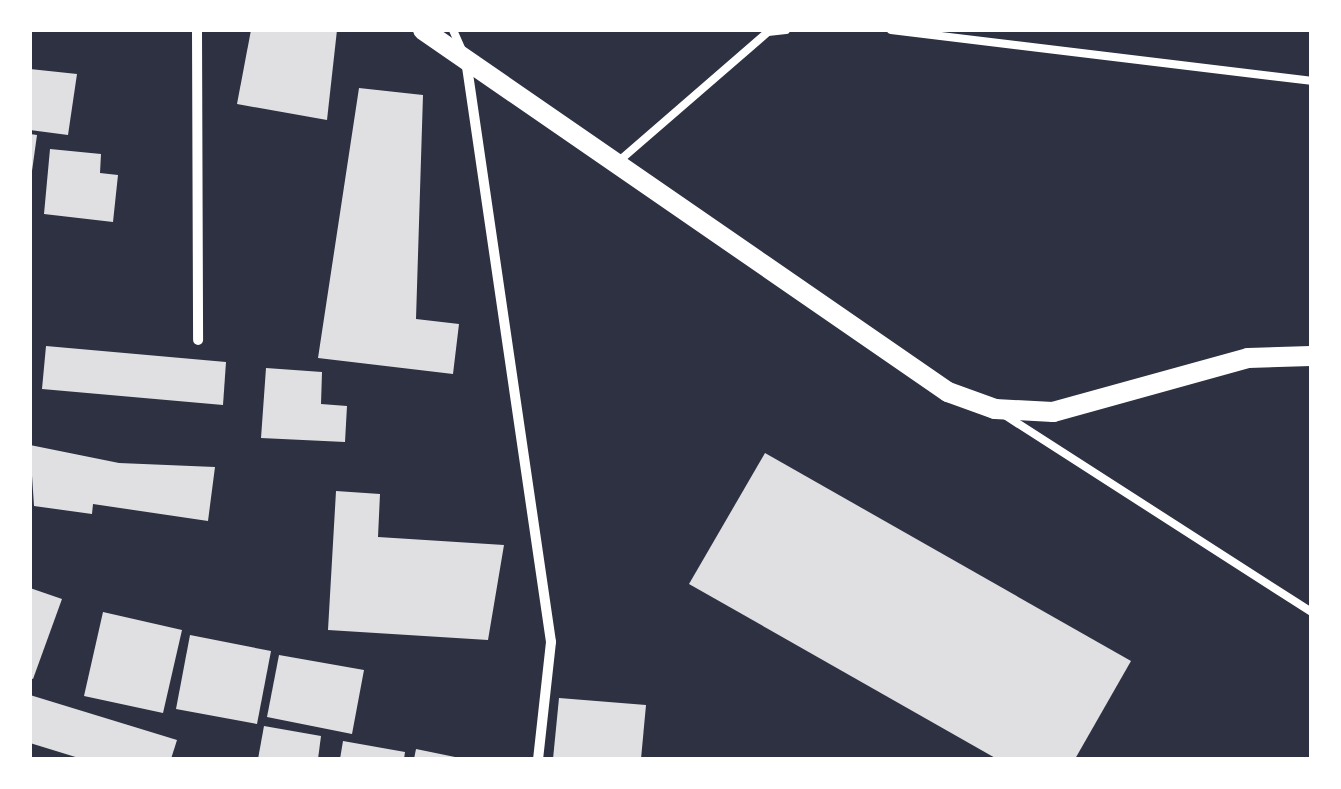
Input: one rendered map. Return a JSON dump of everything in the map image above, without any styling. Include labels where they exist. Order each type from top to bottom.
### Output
[{"type":"main road","points":[[424,30],[948,392],[995,409],[1053,412],[1248,358],[1311,356]]},
{"type":"street","points":[[197,30],[198,340]]},
{"type":"street","points":[[466,59],[551,642],[538,759]]},
{"type":"lane","points":[[453,30],[466,59]]},
{"type":"lane","points":[[616,164],[768,32],[786,30]]},
{"type":"lane","points":[[891,30],[1311,81]]},
{"type":"lane","points":[[995,409],[1311,612]]},
{"type":"building","points":[[251,30],[337,30],[327,120],[237,104]]},
{"type":"building","points":[[30,69],[77,74],[68,135],[30,130]]},
{"type":"building","points":[[359,88],[423,95],[416,319],[459,324],[453,374],[318,358]]},
{"type":"building","points":[[30,134],[37,135],[32,171],[30,171]]},
{"type":"building","points":[[50,149],[101,154],[100,173],[118,175],[113,222],[44,214]]},
{"type":"building","points":[[46,346],[226,362],[223,405],[42,389]]},
{"type":"building","points":[[266,368],[322,372],[321,404],[347,406],[345,442],[261,438]]},
{"type":"building","points":[[30,445],[119,463],[215,467],[208,521],[93,504],[92,514],[34,506]]},
{"type":"building","points":[[765,453],[1131,661],[1075,759],[997,759],[689,584]]},
{"type":"building","points":[[336,491],[380,494],[378,537],[504,545],[488,640],[328,630]]},
{"type":"building","points":[[30,588],[62,599],[33,679],[30,678]]},
{"type":"building","points":[[103,612],[182,630],[163,713],[84,696]]},
{"type":"building","points":[[190,635],[271,651],[257,724],[176,709]]},
{"type":"building","points":[[279,655],[364,670],[352,734],[267,717]]},
{"type":"building","points":[[30,695],[177,740],[171,759],[82,759],[30,743]]},
{"type":"building","points":[[559,698],[646,705],[641,759],[553,759]]},
{"type":"building","points":[[264,726],[321,736],[318,759],[258,759]]},
{"type":"building","points":[[343,741],[405,752],[404,759],[340,759]]},
{"type":"building","points":[[416,749],[455,757],[455,759],[414,759]]}]
